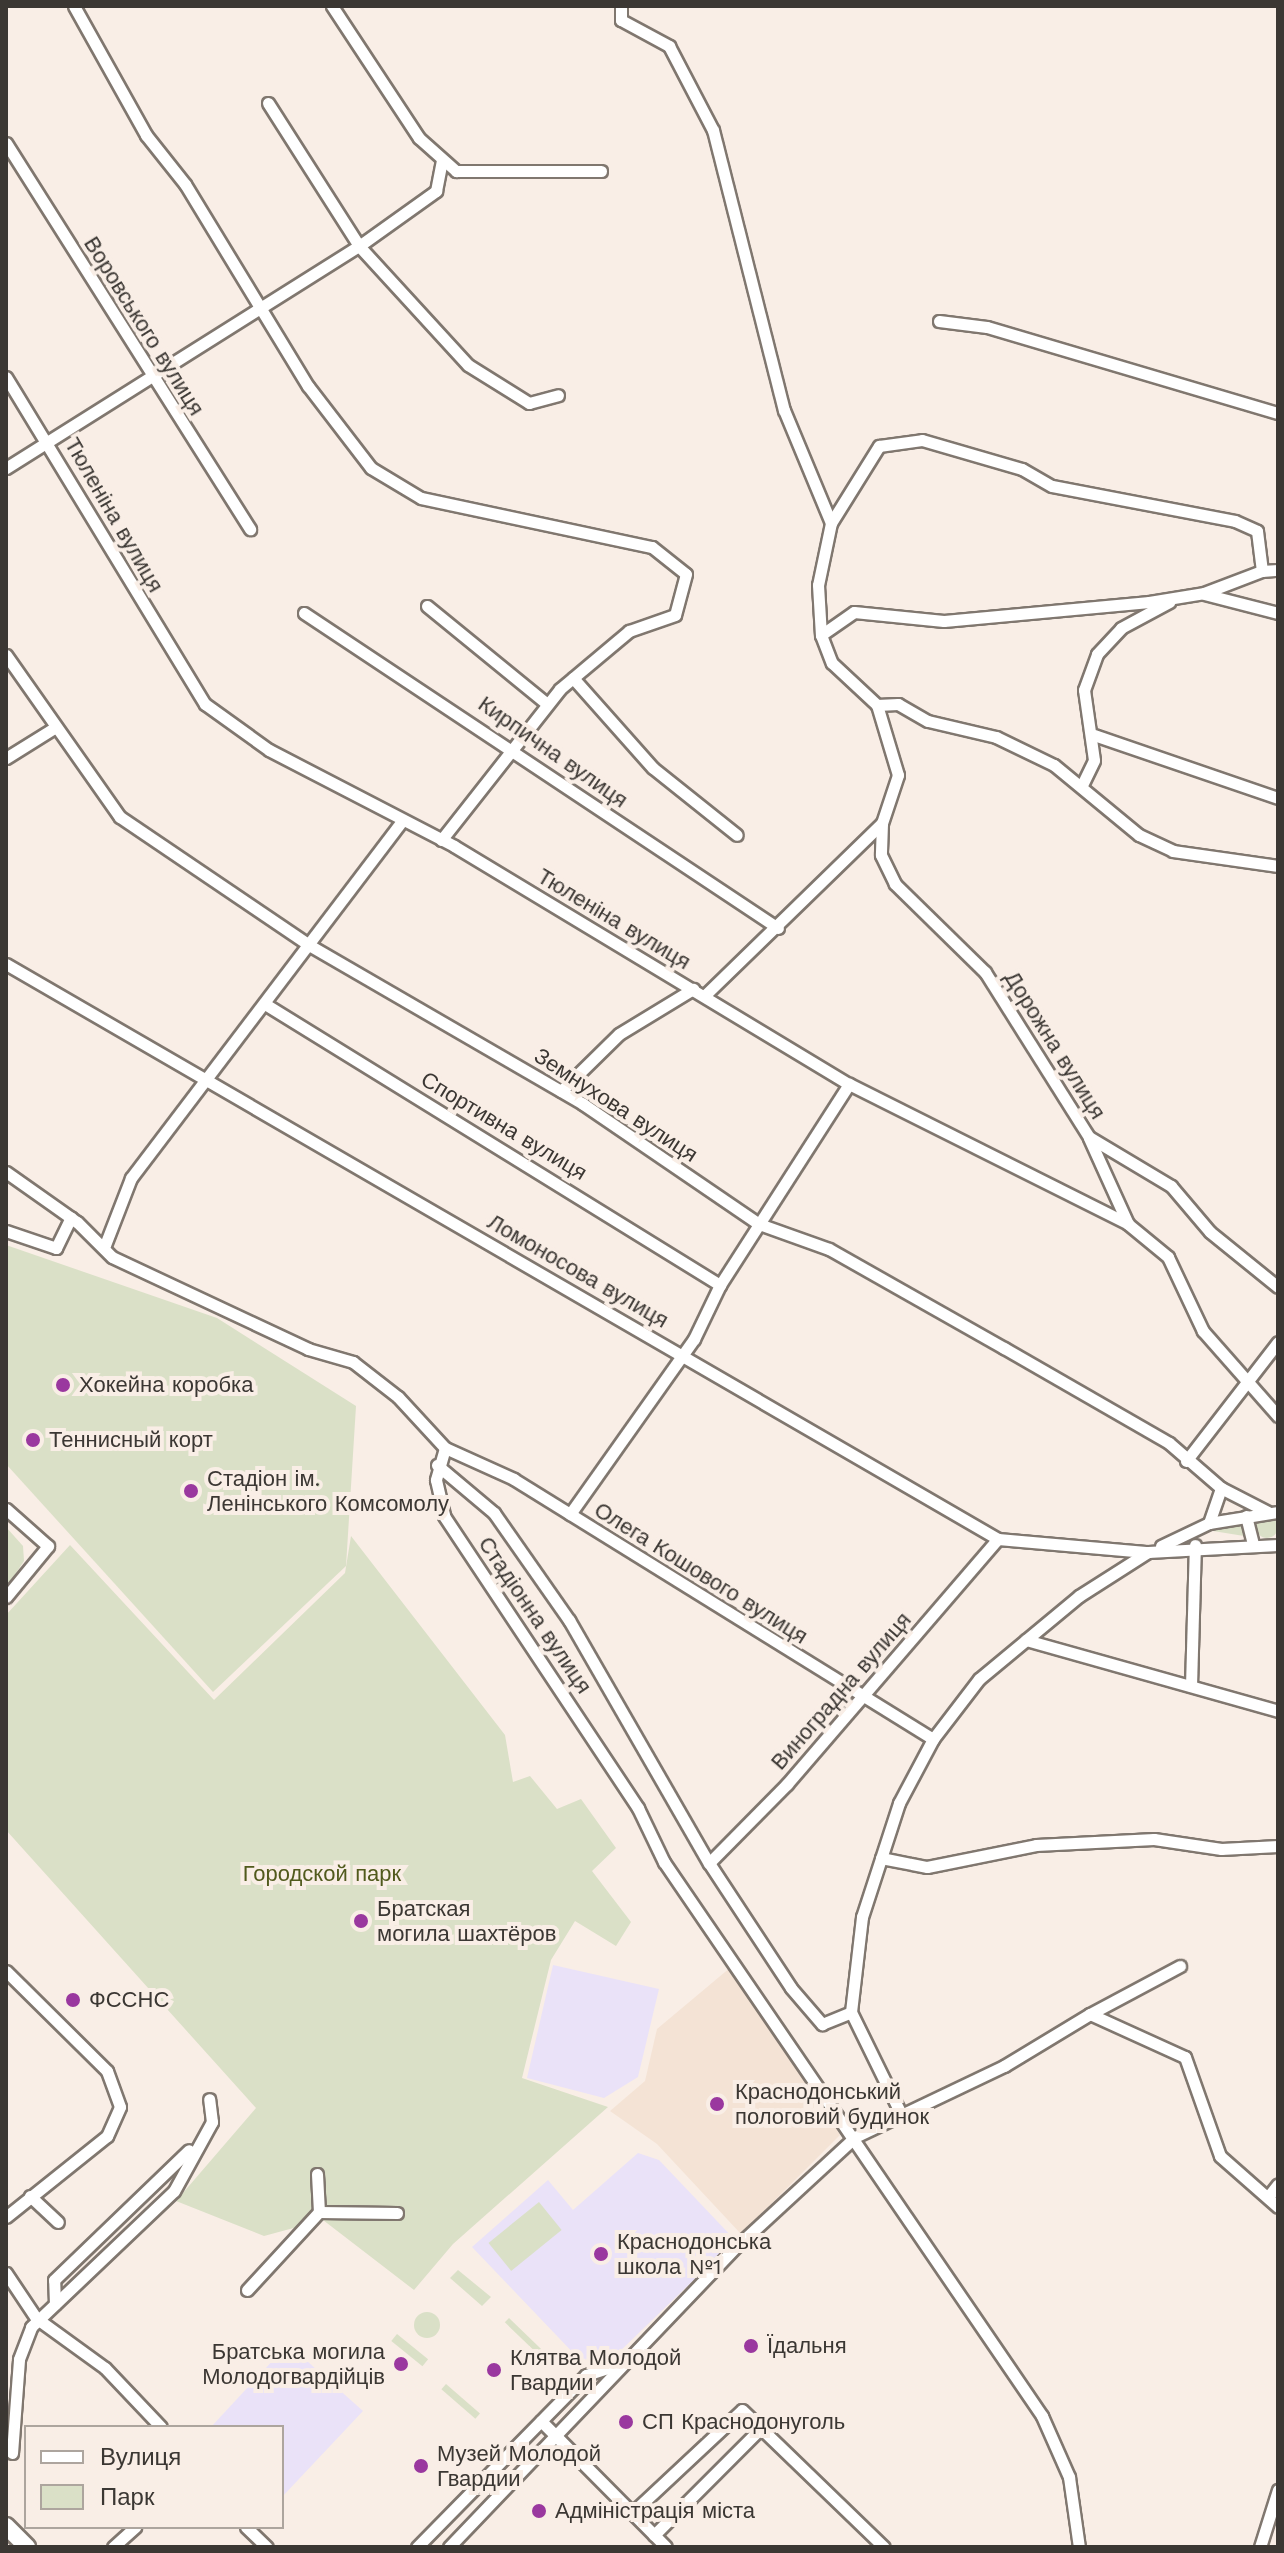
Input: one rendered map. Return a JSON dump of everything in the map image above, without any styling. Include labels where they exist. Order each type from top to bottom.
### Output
[{"type":"highway","points":[[6,2526],[27,2547]]},
{"type":"street","points":[[74,6],[146,135],[185,184],[261,310],[371,468],[421,498],[637,542],[677,560],[686,574],[675,615],[629,631],[573,678],[510,747],[441,840]]},
{"type":"street","points":[[332,6],[419,138],[456,171],[601,171]]},
{"type":"street","points":[[621,6],[621,20],[669,46],[708,118],[784,410],[831,523]]},
{"type":"street","points":[[268,103],[359,246],[468,365],[529,403],[558,395]]},
{"type":"street","name":"Воровського вулиця","points":[[6,143],[250,529]]},
{"type":"street","points":[[6,468],[359,246],[436,191],[442,160]]},
{"type":"street","points":[[939,321],[987,327],[1278,413]]},
{"type":"street","name":"Тюленіна вулиця","points":[[6,377],[205,704],[269,750],[441,840],[849,1084],[1128,1224],[1168,1257],[1203,1331],[1247,1385],[1278,1416]]},
{"type":"street","points":[[704,996],[778,928],[882,823],[898,775],[877,705],[832,663],[821,635],[818,585],[831,523],[879,446],[922,440],[1022,469],[1052,486],[1235,521],[1257,531],[1262,571]]},
{"type":"street","points":[[821,635],[854,612],[944,621],[1174,599],[1204,593],[1262,571],[1278,570]]},
{"type":"street","points":[[1204,593],[1278,613]]},
{"type":"street","points":[[1083,783],[1092,771],[1094,735],[1084,715],[1084,690],[1097,654],[1121,628],[1174,599]]},
{"type":"street","points":[[427,606],[547,704]]},
{"type":"street","name":"Кирпична вулиця","points":[[304,613],[510,747],[778,928]]},
{"type":"street","name":"Земнухова вулиця","points":[[6,655],[54,728],[120,817],[309,945],[561,1091],[759,1224],[829,1249],[1169,1443],[1186,1461],[1221,1488],[1273,1512]]},
{"type":"street","points":[[573,678],[653,768],[737,835]]},
{"type":"street","points":[[877,705],[898,704],[928,721],[996,737],[1083,783],[1139,835],[1173,851],[1278,866]]},
{"type":"street","points":[[6,758],[54,728]]},
{"type":"street","points":[[1094,735],[1278,798]]},
{"type":"street","points":[[105,1245],[131,1178],[208,1083],[402,821]]},
{"type":"street","name":"Дорожна вулиця","points":[[882,823],[881,855],[895,884],[985,972],[1089,1137],[1171,1186],[1210,1232],[1278,1287]]},
{"type":"street","name":"Ломоносова вулиця","points":[[6,964],[998,1539],[1148,1552]]},
{"type":"street","points":[[561,1091],[619,1034],[693,989]]},
{"type":"street","name":"Спортивна вулиця","points":[[265,1004],[720,1285]]},
{"type":"street","points":[[570,1514],[682,1354],[720,1285],[849,1084]]},
{"type":"street","points":[[1089,1137],[1128,1224]]},
{"type":"street","name":"Олега Кошового вулиця","points":[[6,1172],[71,1217],[105,1245],[112,1257],[220,1309],[353,1362],[398,1397],[445,1448],[459,1449],[570,1514],[933,1739]]},
{"type":"street","points":[[6,1231],[56,1248],[71,1217]]},
{"type":"street","points":[[1186,1461],[1278,1342]]},
{"type":"street","points":[[437,1465],[445,1448]]},
{"type":"street","name":"Стадіонна вулиця","points":[[437,1465],[494,1513],[569,1620],[709,1863],[817,2022],[832,2023],[851,2012]]},
{"type":"street","name":"Стадіонна вулиця","points":[[437,1465],[444,1516],[638,1808],[664,1862],[855,2137],[1042,2416],[1069,2477],[1079,2547]]},
{"type":"street","points":[[1209,1523],[1221,1488]]},
{"type":"street","points":[[6,1509],[48,1546],[6,1597]]},
{"type":"street","points":[[902,2116],[851,2012],[862,1917],[881,1858],[933,1739],[979,1679],[1026,1640],[1148,1552],[1209,1523],[1273,1512]]},
{"type":"street","points":[[1246,1516],[1253,1545]]},
{"type":"street","name":"Виноградна вулиця","points":[[709,1863],[861,1697],[998,1539]]},
{"type":"street","points":[[1148,1552],[1195,1545],[1278,1545]]},
{"type":"street","points":[[1191,1686],[1195,1545]]},
{"type":"street","points":[[1026,1640],[1278,1711]]},
{"type":"street","points":[[881,1858],[927,1867],[1036,1845],[1154,1839],[1221,1849],[1278,1846]]},
{"type":"street","points":[[449,2547],[623,2362],[855,2137],[902,2116],[1180,1966]]},
{"type":"street","points":[[6,1971],[118,2091],[107,2136],[6,2217]]},
{"type":"street","points":[[1090,2014],[1185,2057],[1220,2156],[1278,2207]]},
{"type":"street","points":[[55,2304],[54,2280],[192,2148],[212,2122],[209,2099]]},
{"type":"street","points":[[12,2453],[19,2359],[36,2318],[55,2304],[174,2191],[192,2148]]},
{"type":"street","points":[[247,2290],[319,2212],[317,2174]]},
{"type":"street","points":[[1268,2197],[1278,2184]]},
{"type":"street","points":[[30,2196],[58,2222]]},
{"type":"street","points":[[319,2212],[397,2213]]},
{"type":"street","points":[[6,2273],[36,2318],[105,2368],[159,2425]]},
{"type":"street","points":[[417,2547],[586,2375],[623,2362]]},
{"type":"street","points":[[633,2512],[742,2410],[884,2547]]},
{"type":"street","points":[[541,2421],[666,2547]]},
{"type":"street","points":[[654,2535],[761,2428]]},
{"type":"street","points":[[1260,2547],[1275,2511],[1278,2490]]},
{"type":"street","points":[[113,2547],[133,2529]]},
{"type":"street","points":[[248,2529],[267,2547]]},
{"type":"shaded area","points":[[553,1965],[659,1989],[638,2077],[604,2098],[527,2078]]},
{"type":"shaded area","name":"Краснодонський пологовий будинок","points":[[731,1967],[840,2135],[741,2234],[657,2144],[610,2111],[645,2081],[657,2029]]},
{"type":"shaded area","name":"Краснодонська школа №1","points":[[638,2153],[659,2160],[735,2240],[615,2356],[580,2360],[472,2247],[548,2180],[573,2210]]},
{"type":"shaded area","points":[[288,2344],[363,2411],[284,2495],[284,2425],[213,2425]]},
{"type":"green space","name":"Стадіон ім. Ленінського Комсомолу","points":[[6,1245],[217,1318],[356,1406],[346,1566],[213,1692],[6,1464]]},
{"type":"green space","points":[[1267,1516],[1275,1519],[1278,1527],[1275,1535],[1267,1538],[1259,1535],[1256,1527],[1259,1519]]},
{"type":"green space","points":[[1240,1524],[1244,1536],[1213,1531],[1215,1527]]},
{"type":"green space","points":[[6,1527],[23,1546],[24,1561],[6,1588]]},
{"type":"green space","name":"Городской парк","points":[[351,1536],[505,1735],[513,1782],[530,1776],[557,1809],[581,1799],[616,1848],[592,1871],[631,1922],[616,1946],[575,1921],[551,1960],[522,2078],[608,2107],[453,2244],[414,2290],[323,2220],[264,2236],[176,2201],[256,2108],[6,1830],[6,1615],[70,1545],[214,1700],[345,1573]]},
{"type":"green space","points":[[539,2202],[562,2230],[511,2271],[488,2243]]},
{"type":"green space","points":[[458,2270],[491,2297],[482,2306],[450,2278]]},
{"type":"green space","points":[[427,2312],[436,2316],[440,2325],[436,2334],[427,2338],[418,2334],[414,2325],[418,2316]]},
{"type":"green space","points":[[509,2318],[541,2349],[537,2354],[505,2322]]},
{"type":"green space","points":[[397,2334],[428,2359],[422,2366],[391,2341]]},
{"type":"green space","points":[[446,2384],[480,2414],[475,2419],[441,2389]]},
{"type":"place","name":"Хокейна коробка","points":[[63,1385]]},
{"type":"place","name":"Теннисный корт","points":[[33,1440]]},
{"type":"place","name":"Стадіон ім. Ленінського Комсомолу","points":[[191,1491]]},
{"type":"place","name":"Братская могила шахтёров","points":[[361,1921]]},
{"type":"place","name":"ФССНС","points":[[73,2000]]},
{"type":"place","name":"Краснодонський пологовий будинок","points":[[717,2104]]},
{"type":"place","name":"Краснодонська школа №1","points":[[601,2254]]},
{"type":"place","name":"Їдальня","points":[[751,2346]]},
{"type":"place","name":"Братська могила Молодогвардійців","points":[[401,2364]]},
{"type":"place","name":"Клятва Молодой Гвардии","points":[[494,2370]]},
{"type":"place","name":"СП Краснодонуголь","points":[[626,2422]]},
{"type":"place","name":"Музей Молодой Гвардии","points":[[421,2466]]},
{"type":"place","name":"Адміністрація міста","points":[[539,2511]]}]
